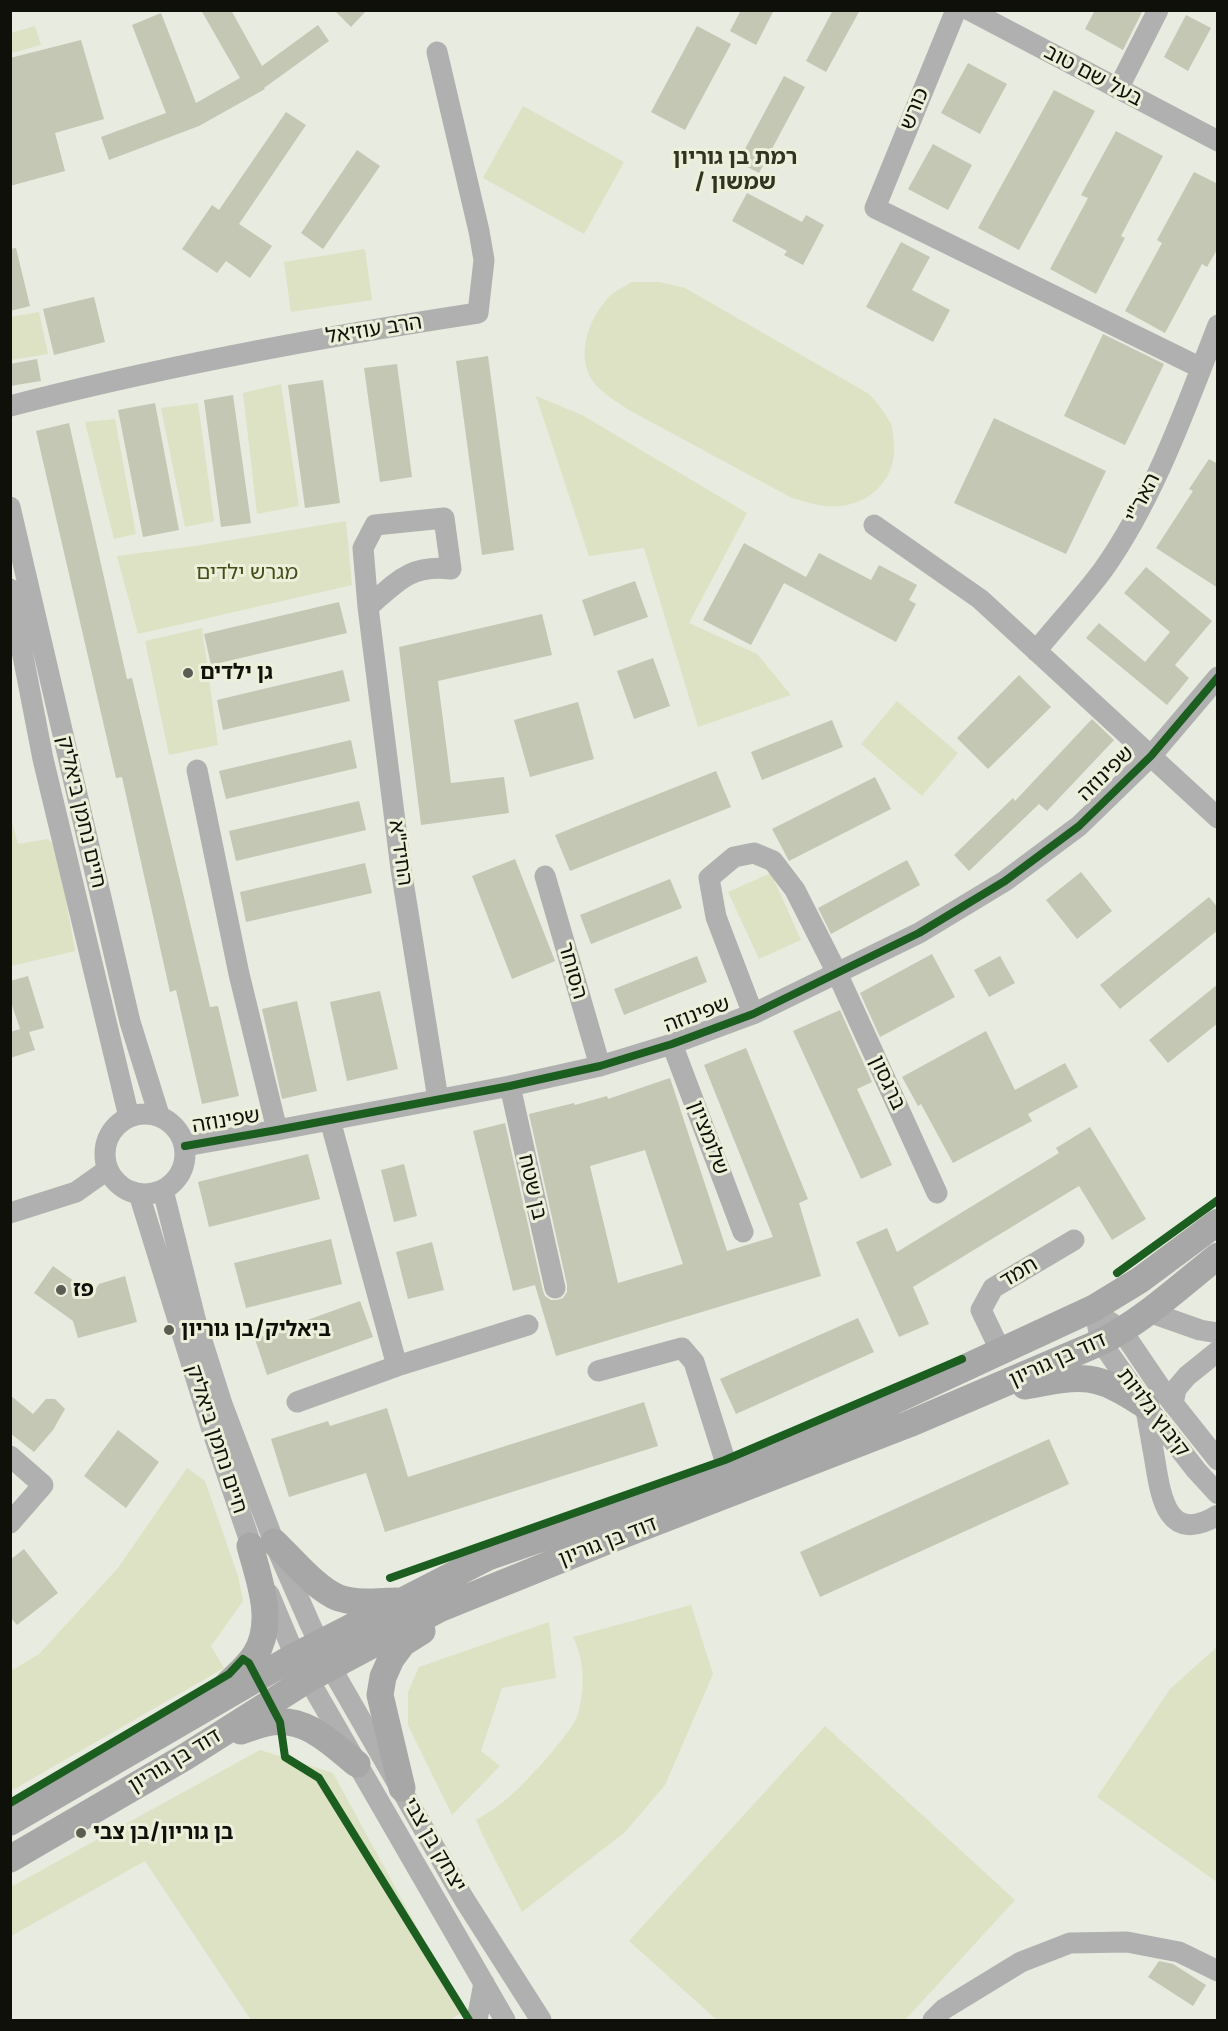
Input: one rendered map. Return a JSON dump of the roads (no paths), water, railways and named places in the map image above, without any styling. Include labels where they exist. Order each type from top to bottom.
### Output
[{"type":"main road","name":"דוד בן גוריון","points":[[10,1859],[185,1756],[313,1661],[403,1600],[488,1557],[729,1473],[846,1424],[1094,1308],[1140,1280],[1218,1222]]},
{"type":"main road","name":"דוד בן גוריון","points":[[10,1822],[190,1716],[313,1661],[602,1543],[909,1424],[1111,1337],[1149,1312],[1218,1256]]},
{"type":"main road","points":[[979,1394],[1063,1379],[1087,1378],[1103,1381],[1122,1390],[1146,1406]]},
{"type":"main road","points":[[262,1544],[338,1598],[365,1603],[403,1600]]},
{"type":"main road","points":[[190,1716],[242,1671],[261,1642],[265,1628],[262,1544]]},
{"type":"main road","points":[[402,1788],[380,1695],[384,1677],[391,1659],[403,1643],[473,1595]]},
{"type":"main road","points":[[185,1756],[240,1732],[272,1722],[291,1722],[307,1726],[357,1764]]},
{"type":"street","name":"כורש","points":[[956,10],[875,208],[1201,368]]},
{"type":"street","name":"בעל שם טוב","points":[[969,10],[1218,141]]},
{"type":"street","points":[[1118,89],[1158,10]]},
{"type":"street","name":"הרב עוזיאל","points":[[10,406],[65,392],[341,334],[478,313],[484,260],[437,52]]},
{"type":"street","name":"האר\"י","points":[[1036,651],[1103,569],[1135,516],[1164,457],[1218,325]]},
{"type":"street","name":"חיים נחמן ביאליק","points":[[10,507],[130,1022],[159,1115]]},
{"type":"street","name":"החיד\"א","points":[[368,607],[411,572],[435,567],[451,569],[444,518],[375,525],[363,548],[368,607],[402,869],[438,1099]]},
{"type":"street","points":[[874,525],[980,599],[1218,818]]},
{"type":"street","name":"חיים נחמן ביאליק","points":[[10,589],[43,759],[129,1116]]},
{"type":"street","name":"שפינוזה","points":[[185,1146],[277,1131],[510,1086],[600,1066],[672,1044],[753,1014],[919,933],[1005,881],[1079,826],[1151,756],[1218,677]]},
{"type":"street","points":[[197,770],[239,974],[277,1131]]},
{"type":"street","name":"ברגסון","points":[[753,1014],[716,917],[710,878],[734,857],[754,853],[773,861],[795,890],[837,973],[937,1193]]},
{"type":"street","name":"הסוחר","points":[[544,876],[600,1066]]},
{"type":"street","name":"שלומציון","points":[[672,1044],[743,1232]]},
{"type":"street","name":"בן שטח","points":[[510,1086],[555,1288]]},
{"type":"street","points":[[149,1113],[159,1115],[171,1122],[180,1133],[185,1146],[185,1159],[181,1172],[174,1183],[151,1194],[139,1194],[126,1190],[115,1181],[108,1170],[105,1145],[110,1133],[118,1123],[129,1116],[149,1113]]},
{"type":"street","points":[[330,1120],[397,1366]]},
{"type":"street","points":[[10,1213],[76,1192],[108,1170]]},
{"type":"street","name":"חיים נחמן ביאליק","points":[[163,1190],[196,1322],[262,1544]]},
{"type":"street","name":"חיים נחמן ביאליק","points":[[139,1194],[211,1427],[313,1661]]},
{"type":"street","name":"חמד","points":[[1001,1352],[981,1310],[993,1288],[1074,1240]]},
{"type":"street","name":"קיבוץ גלויות","points":[[1094,1308],[1146,1406],[1196,1470],[1218,1494]]},
{"type":"street","points":[[1149,1312],[1209,1331],[1218,1315]]},
{"type":"street","points":[[297,1402],[397,1366],[528,1325]]},
{"type":"street","name":"קיבוץ גלויות","points":[[1111,1337],[1173,1404],[1218,1460]]},
{"type":"street","points":[[598,1371],[682,1348],[694,1362],[729,1473]]},
{"type":"street","points":[[1173,1404],[1176,1389],[1218,1351]]},
{"type":"street","points":[[1146,1406],[1163,1503],[1169,1513],[1175,1520],[1194,1525],[1218,1515]]},
{"type":"street","points":[[10,1456],[43,1485],[10,1523]]},
{"type":"street","name":"יצחק בן צבי","points":[[313,1661],[357,1764],[505,2020]]},
{"type":"street","name":"יצחק בן צבי","points":[[313,1661],[402,1788],[464,1899],[541,2020]]},
{"type":"street","points":[[933,2020],[944,2009],[1021,1962],[1070,1943],[1127,1942],[1179,1952],[1218,1971]]},
{"type":"street","points":[[477,2020],[484,1983]]},
{"type":"place","name":"גן ילדים","points":[[188,673]]},
{"type":"place","name":"פז","points":[[61,1290]]},
{"type":"place","name":"ביאליק/בן גוריון","points":[[169,1330]]},
{"type":"place","name":"בן גוריון/בן צבי","points":[[81,1833]]},
{"type":"district","name":"רמת בן גוריון / שמשון","points":[[735,170]]},
{"type":"park label","name":"מגרש ילדים","points":[[247,573]]}]
